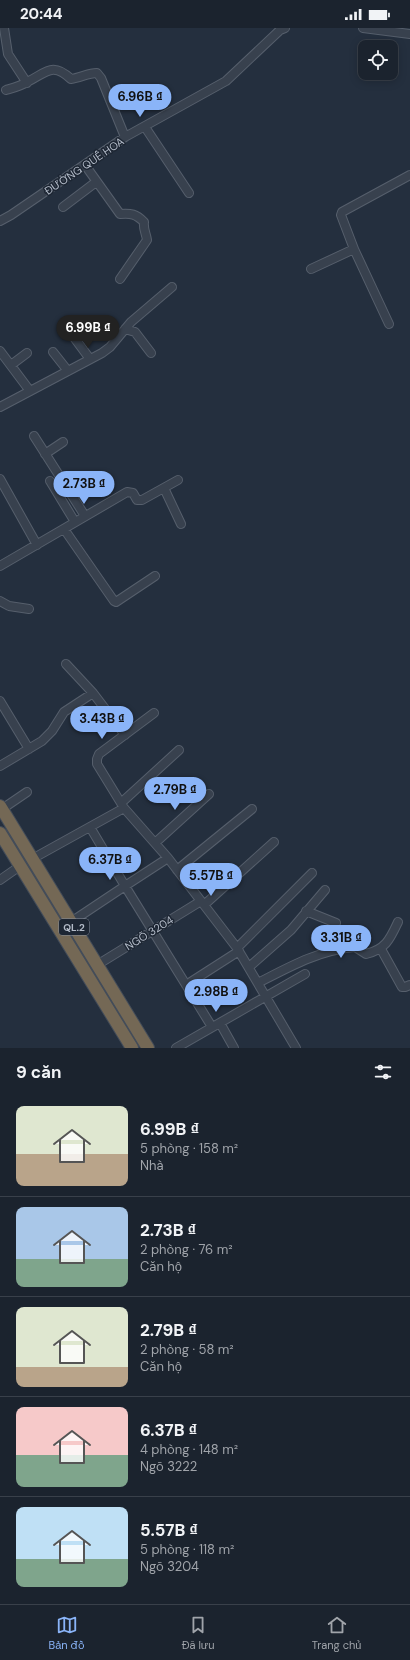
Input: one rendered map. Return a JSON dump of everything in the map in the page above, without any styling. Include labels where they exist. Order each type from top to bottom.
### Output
[{"type":"highway","name":"QL.2","points":[[2,812],[148,1048]]},
{"type":"highway","name":"QL.2","points":[[0,833],[132,1048]]},
{"type":"street","points":[[4,28],[8,54],[26,83]]},
{"type":"street","name":"ĐƯỜNG QUẾ HOA","points":[[0,221],[12,215],[125,138],[226,81],[280,30],[285,28]]},
{"type":"street","points":[[363,28],[408,35]]},
{"type":"street","points":[[6,90],[26,83],[48,69],[57,69],[71,79],[97,73],[101,78],[125,138]]},
{"type":"street","points":[[146,127],[188,193]]},
{"type":"street","points":[[85,165],[120,214],[131,213],[139,217],[144,222],[143,229],[147,240],[120,279]]},
{"type":"street","points":[[389,324],[354,249],[341,215],[342,212],[410,175]]},
{"type":"street","points":[[62,207],[96,182]]},
{"type":"street","points":[[311,269],[354,249]]},
{"type":"street","points":[[1,406],[110,347],[125,329],[172,287]]},
{"type":"street","points":[[125,329],[136,332],[151,353]]},
{"type":"street","points":[[70,332],[90,359]]},
{"type":"street","points":[[0,351],[30,391]]},
{"type":"street","points":[[53,352],[68,371]]},
{"type":"street","points":[[11,365],[27,353]]},
{"type":"street","points":[[34,436],[85,516]]},
{"type":"street","points":[[45,454],[63,442]]},
{"type":"street","points":[[0,566],[128,492],[133,493],[137,500],[142,500],[178,480]]},
{"type":"street","points":[[0,481],[38,545]]},
{"type":"street","points":[[50,481],[75,522]]},
{"type":"street","points":[[164,488],[182,524]]},
{"type":"street","points":[[64,529],[114,601],[116,602],[155,576]]},
{"type":"street","points":[[0,601],[9,606],[29,609]]},
{"type":"street","points":[[66,664],[93,693],[125,734]]},
{"type":"street","points":[[0,766],[49,735],[64,712],[93,693]]},
{"type":"street","points":[[0,701],[29,749]]},
{"type":"street","points":[[154,713],[100,754],[97,759],[97,764],[123,805],[168,858],[238,950],[296,1048]]},
{"type":"street","points":[[32,859],[90,827],[123,805],[179,750]]},
{"type":"street","points":[[2,812],[27,792]]},
{"type":"street","points":[[155,843],[209,794]]},
{"type":"street","points":[[177,870],[252,809]]},
{"type":"street","points":[[90,827],[152,931],[212,1027]]},
{"type":"street","name":"NGÕ 3204","points":[[97,965],[152,931],[202,903],[274,842]]},
{"type":"street","points":[[70,922],[168,858]]},
{"type":"street","points":[[0,880],[20,866]]},
{"type":"street","points":[[186,985],[238,950],[312,873]]},
{"type":"street","points":[[249,967],[291,930],[325,890]]},
{"type":"street","points":[[306,911],[336,923]]},
{"type":"street","points":[[258,983],[303,960],[319,954],[355,947],[366,954],[381,949],[392,935],[398,922]]},
{"type":"street","points":[[381,949],[402,987],[410,985]]},
{"type":"street","points":[[176,1048],[305,974]]},
{"type":"street","points":[[220,1023],[234,1048]]}]
